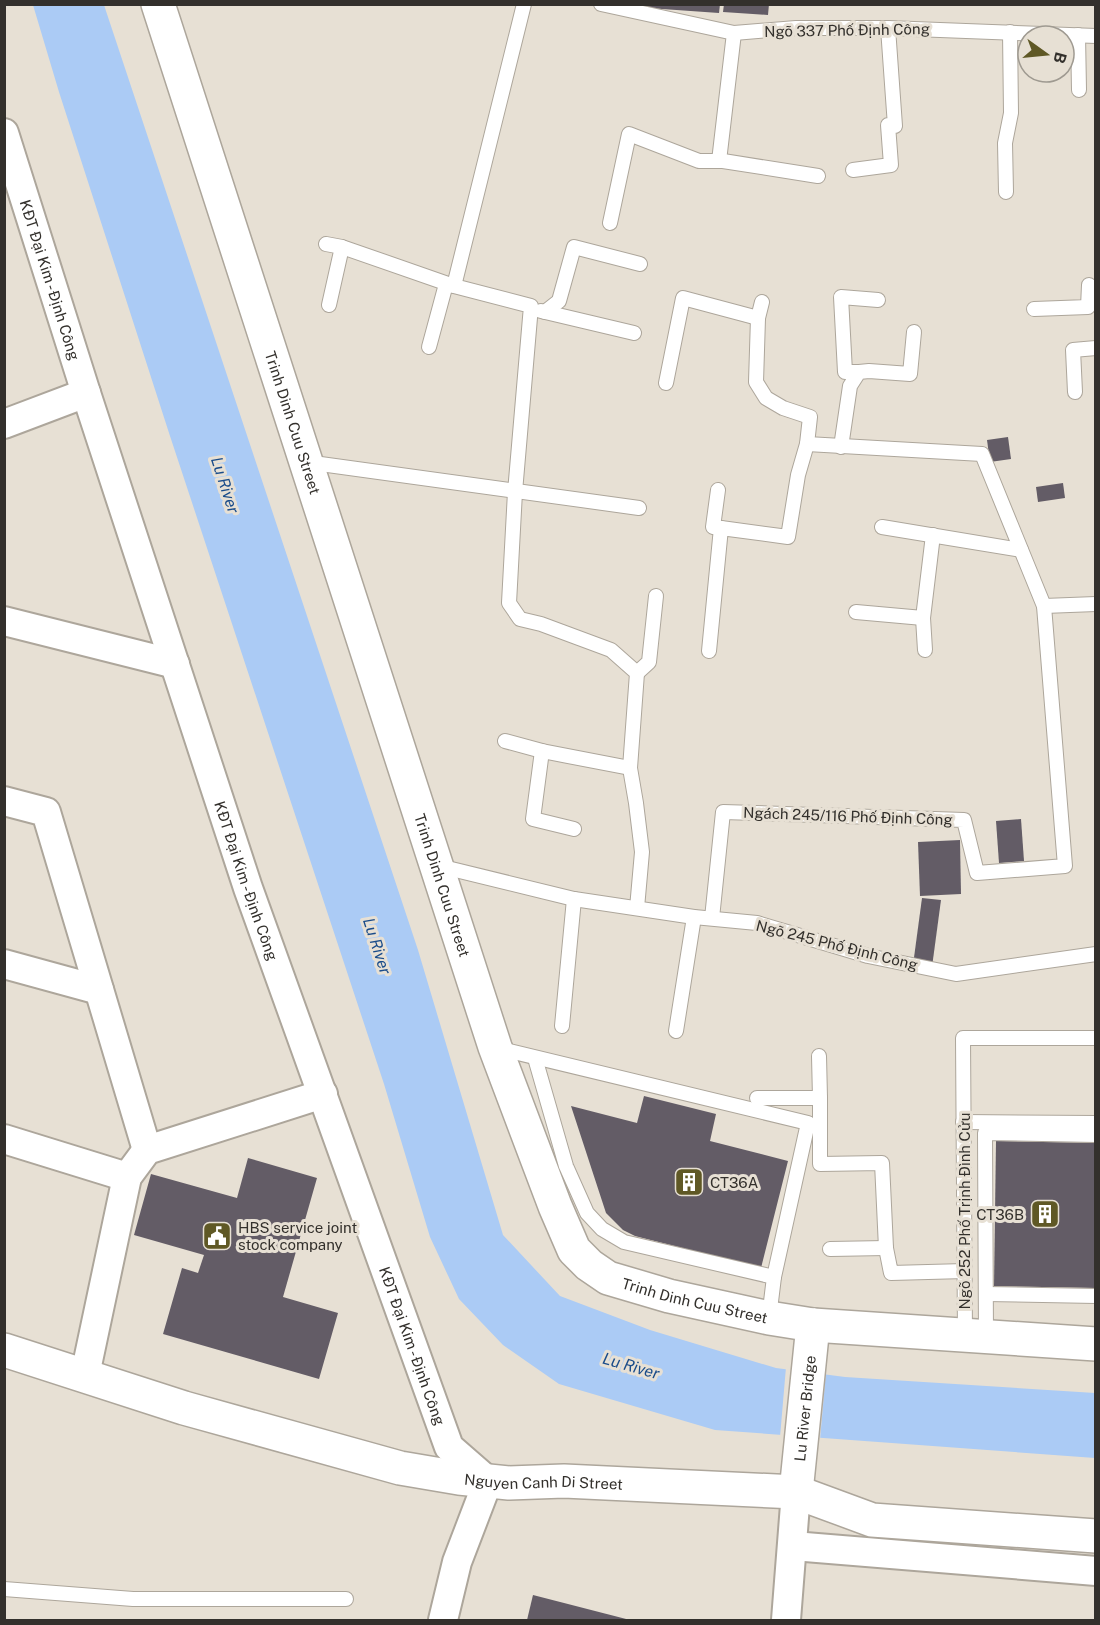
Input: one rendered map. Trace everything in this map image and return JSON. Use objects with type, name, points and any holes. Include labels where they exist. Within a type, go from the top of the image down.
[{"type":"main road","name":"Trinh Dinh Cuu Street","points":[[158,4],[495,1047],[558,1214],[574,1250],[589,1265],[608,1278],[669,1296],[769,1318],[813,1324],[975,1337],[1095,1344]]},
{"type":"main road","name":"Lu River Bridge","points":[[796,1492],[813,1324]]},
{"type":"main road","name":"Nguyen Canh Di Street","points":[[4,1350],[184,1408],[400,1468],[459,1478],[509,1483],[564,1481],[796,1492],[872,1520],[1095,1536]]},
{"type":"street","name":"KĐT Đại Kim - Định Công","points":[[4,133],[86,393],[248,888],[449,1447],[488,1480]]},
{"type":"street","points":[[4,424],[86,393]]},
{"type":"street","points":[[4,621],[175,664]]},
{"type":"street","points":[[4,801],[46,812],[147,1150]]},
{"type":"street","points":[[4,964],[99,990]]},
{"type":"street","points":[[85,1375],[127,1177],[147,1150],[323,1094]]},
{"type":"street","points":[[4,1139],[127,1177]]},
{"type":"street","points":[[443,1620],[457,1562],[488,1480]]},
{"type":"street","points":[[786,1620],[796,1492]]},
{"type":"street","points":[[793,1546],[1095,1571]]},
{"type":"lane","points":[[429,347],[450,285],[524,4]]},
{"type":"lane","name":"Ngõ 337 Phố Định Công","points":[[601,4],[734,33],[796,28],[888,28],[1095,36]]},
{"type":"lane","points":[[853,170],[891,165],[888,125],[894,126],[888,28]]},
{"type":"lane","points":[[1006,192],[1005,143],[1011,113],[1010,32]]},
{"type":"lane","points":[[719,161],[734,33]]},
{"type":"lane","points":[[1078,35],[1079,90]]},
{"type":"lane","points":[[610,223],[629,134],[699,160],[818,176]]},
{"type":"lane","points":[[326,244],[342,247],[450,285],[531,306],[545,312],[634,333]]},
{"type":"lane","points":[[329,305],[342,247]]},
{"type":"lane","points":[[545,312],[559,301],[574,247],[640,264]]},
{"type":"lane","points":[[1034,309],[1088,307],[1091,291]]},
{"type":"lane","points":[[878,300],[841,297],[845,372],[910,374],[914,332]]},
{"type":"lane","points":[[666,383],[683,298],[758,318]]},
{"type":"lane","points":[[718,490],[712,527],[788,537],[798,475],[807,444],[810,417],[783,408],[766,398],[756,382],[758,318],[762,302]]},
{"type":"lane","points":[[531,306],[515,492],[509,603],[520,619],[541,624],[610,650],[637,673]]},
{"type":"lane","points":[[1075,392],[1073,350],[1095,348]]},
{"type":"lane","points":[[841,447],[850,386],[859,372]]},
{"type":"lane","name":"Ngách 245/116 Phố Định Công","points":[[712,918],[723,812],[964,820],[977,873],[1065,867],[1044,606],[982,454],[807,444]]},
{"type":"lane","points":[[306,462],[639,508]]},
{"type":"lane","points":[[882,527],[1021,550]]},
{"type":"lane","points":[[709,651],[721,528]]},
{"type":"lane","points":[[925,650],[923,618],[933,535]]},
{"type":"lane","points":[[637,908],[642,852],[630,768],[637,673],[649,663],[656,596]]},
{"type":"lane","points":[[1044,606],[1095,604]]},
{"type":"lane","points":[[855,612],[923,618]]},
{"type":"lane","points":[[505,741],[542,751],[630,768]]},
{"type":"lane","points":[[542,751],[533,819],[574,829]]},
{"type":"lane","name":"Ngõ 245 Phố Định Công","points":[[437,866],[574,899],[694,917],[757,923],[868,956],[956,974],[1095,954]]},
{"type":"lane","points":[[562,1026],[574,899]]},
{"type":"lane","points":[[676,1031],[694,917]]},
{"type":"lane","name":"Ngõ 252 Phố Trịnh Đình Cửu","points":[[975,1337],[964,1271],[963,1038],[1095,1038]]},
{"type":"lane","points":[[495,1047],[808,1123],[774,1277],[769,1318]]},
{"type":"lane","points":[[819,1056],[820,1164],[882,1163],[886,1248],[891,1273],[964,1271]]},
{"type":"lane","points":[[534,1058],[566,1167],[587,1213],[602,1229],[624,1242],[774,1277]]},
{"type":"lane","points":[[758,1098],[820,1098]]},
{"type":"lane","points":[[963,1122],[1095,1123]]},
{"type":"lane","points":[[975,1337],[986,1294],[985,1133],[1095,1135]]},
{"type":"lane","points":[[830,1249],[886,1248]]},
{"type":"lane","points":[[986,1294],[1095,1296]]},
{"type":"lane","points":[[4,1589],[133,1599],[346,1599]]},
{"type":"water","name":"Lu River","points":[[33,5],[104,5],[418,950],[503,1235],[560,1296],[650,1330],[776,1368],[845,1377],[1095,1393],[1095,1458],[715,1430],[559,1384],[503,1345],[459,1299],[430,1237],[384,1084],[170,436]]},
{"type":"pier","points":[[786,1367],[826,1372],[820,1440],[780,1437]]},
{"type":"building","points":[[648,4],[720,4],[719,13],[648,8]]},
{"type":"building","points":[[724,4],[769,4],[768,15],[723,12]]},
{"type":"building","points":[[1008,437],[1011,459],[990,462],[987,440]]},
{"type":"building","points":[[1063,483],[1065,498],[1038,502],[1036,487]]},
{"type":"building","points":[[1021,819],[1024,861],[999,863],[996,821]]},
{"type":"building","points":[[960,840],[961,894],[920,896],[918,842]]},
{"type":"building","points":[[922,898],[941,900],[932,967],[913,965]]},
{"type":"building","name":"CT36A","points":[[644,1096],[716,1114],[710,1141],[788,1161],[761,1268],[635,1236],[623,1230],[606,1213],[571,1106],[637,1123]]},
{"type":"building","name":"CT36B","points":[[996,1141],[1096,1143],[1096,1288],[994,1286]]},
{"type":"building","points":[[248,1158],[317,1178],[283,1297],[338,1313],[319,1379],[163,1334],[182,1268],[198,1273],[204,1255],[134,1235],[151,1174],[237,1198]]},
{"type":"building","points":[[533,1595],[630,1620],[527,1620]]},
{"type":"place","name":"CT36A","points":[[689,1182]]},
{"type":"place","name":"CT36B","points":[[1045,1214]]},
{"type":"place","name":"HBS service joint stock company","points":[[217,1236]]}]
